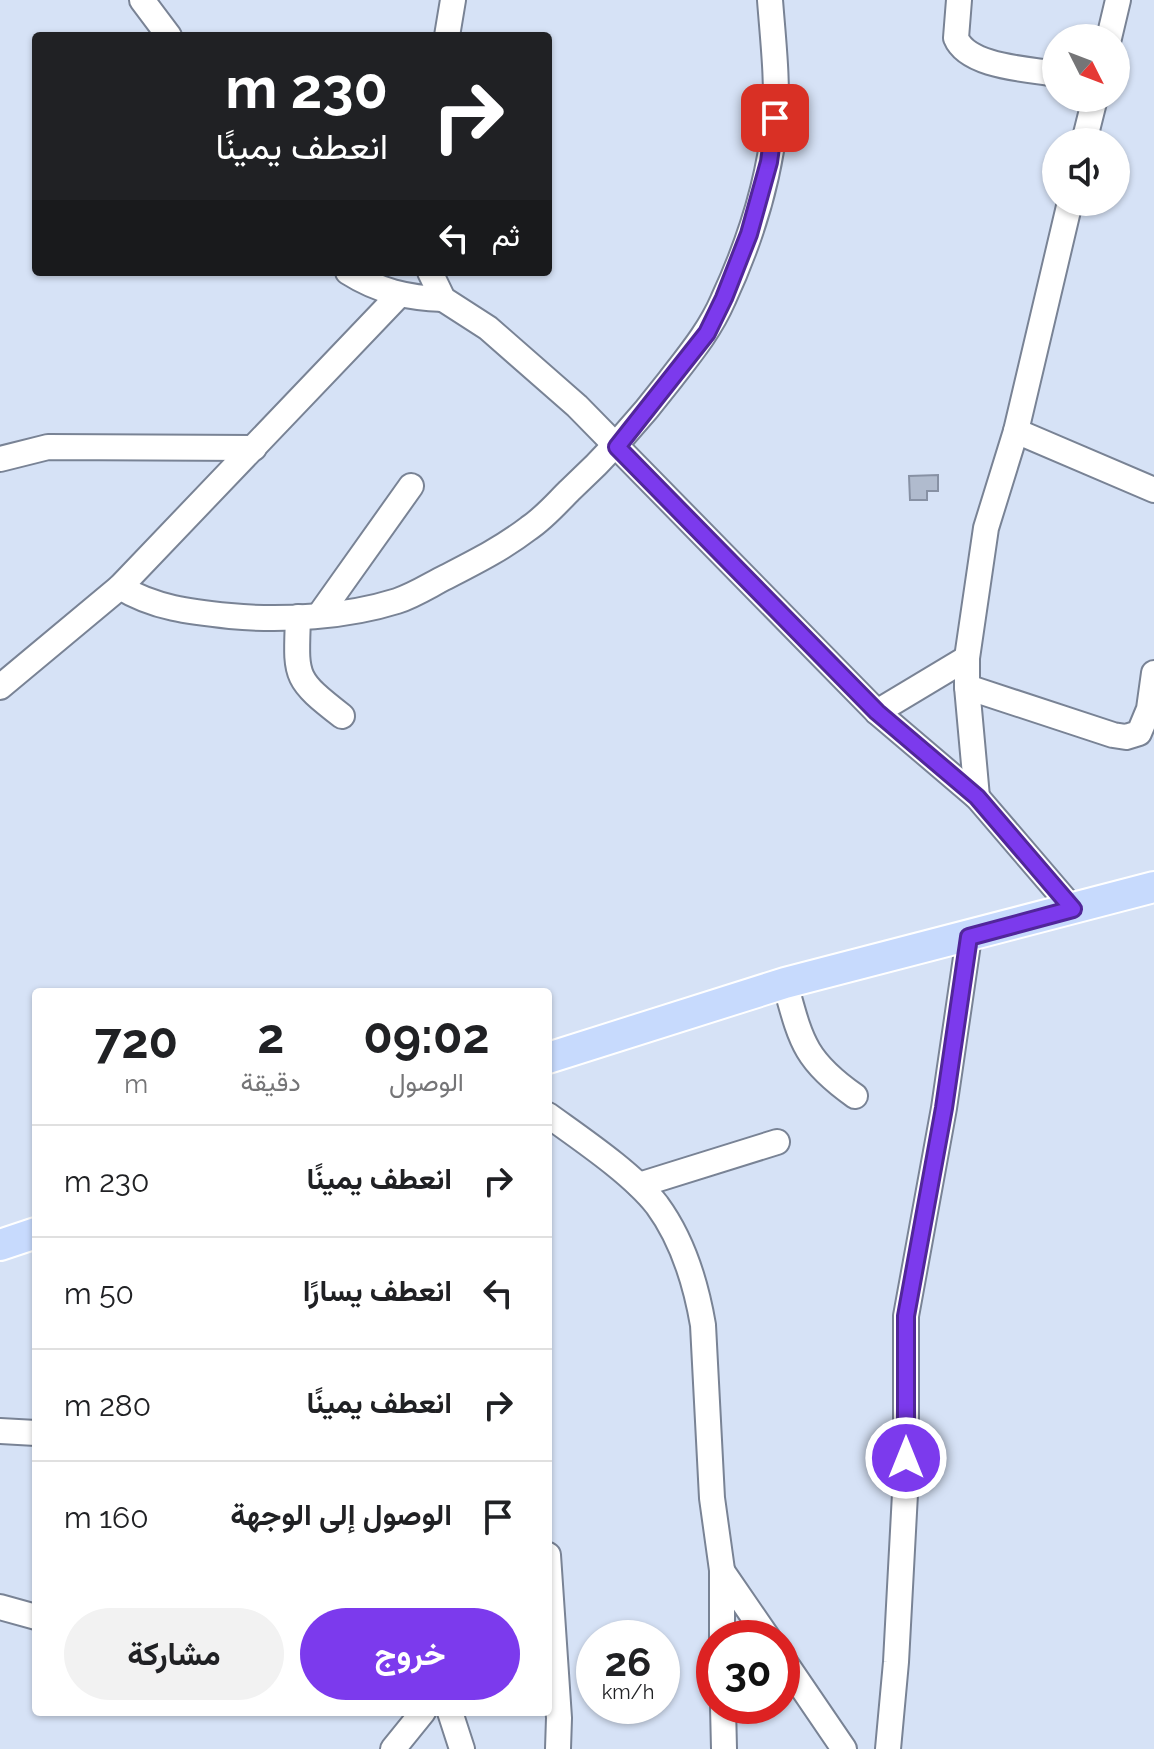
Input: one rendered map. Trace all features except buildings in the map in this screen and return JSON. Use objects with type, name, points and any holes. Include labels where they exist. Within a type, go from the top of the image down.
[{"type":"main road","points":[[552,1057],[785,983],[1154,887]]},
{"type":"street","points":[[142,0],[166,32]]},
{"type":"street","points":[[448,32],[453,0]]},
{"type":"street","points":[[120,587],[139,598],[191,612],[252,618],[309,616],[396,601],[484,558],[531,527],[617,447],[707,333],[724,298],[749,234],[769,162],[775,118],[770,0]]},
{"type":"street","points":[[959,0],[956,38],[967,53],[997,64],[1042,72]]},
{"type":"street","points":[[1112,24],[1118,0]]},
{"type":"street","points":[[977,797],[967,658],[986,528],[1016,431],[1067,216]]},
{"type":"street","points":[[356,276],[399,295],[443,299],[488,328],[577,406],[877,712],[977,797],[1073,909]]},
{"type":"street","points":[[432,276],[443,299]]},
{"type":"street","points":[[0,687],[120,587],[399,295]]},
{"type":"street","points":[[1016,431],[1154,490]]},
{"type":"street","points":[[0,459],[48,447],[254,448]]},
{"type":"street","points":[[342,716],[308,690],[300,677],[297,657],[309,616],[411,486]]},
{"type":"street","points":[[877,712],[967,658]]},
{"type":"street","points":[[967,687],[1126,737],[1139,733],[1145,723],[1154,673]]},
{"type":"street","points":[[888,1749],[906,1475],[906,1316],[944,1108],[969,937]]},
{"type":"street","points":[[785,983],[797,1028],[808,1051],[829,1077],[855,1096]]},
{"type":"street","points":[[552,1118],[639,1185],[669,1224],[699,1304],[705,1347],[712,1498],[722,1570],[722,1620]]},
{"type":"street","points":[[639,1185],[777,1142]]},
{"type":"street","points":[[0,1431],[32,1433]]},
{"type":"street","points":[[722,1570],[756,1620]]},
{"type":"street","points":[[0,1607],[32,1616]]},
{"type":"street","points":[[552,1614],[558,1749]]},
{"type":"street","points":[[800,1684],[844,1749]]},
{"type":"street","points":[[393,1749],[420,1716]]},
{"type":"street","points":[[451,1716],[462,1749]]},
{"type":"street","points":[[723,1724],[724,1749]]},
{"type":"route","points":[[775,118],[769,162],[749,234],[724,298],[707,333],[617,447],[877,712],[977,797],[1073,909],[969,937],[944,1108],[906,1316],[906,1458]]}]
